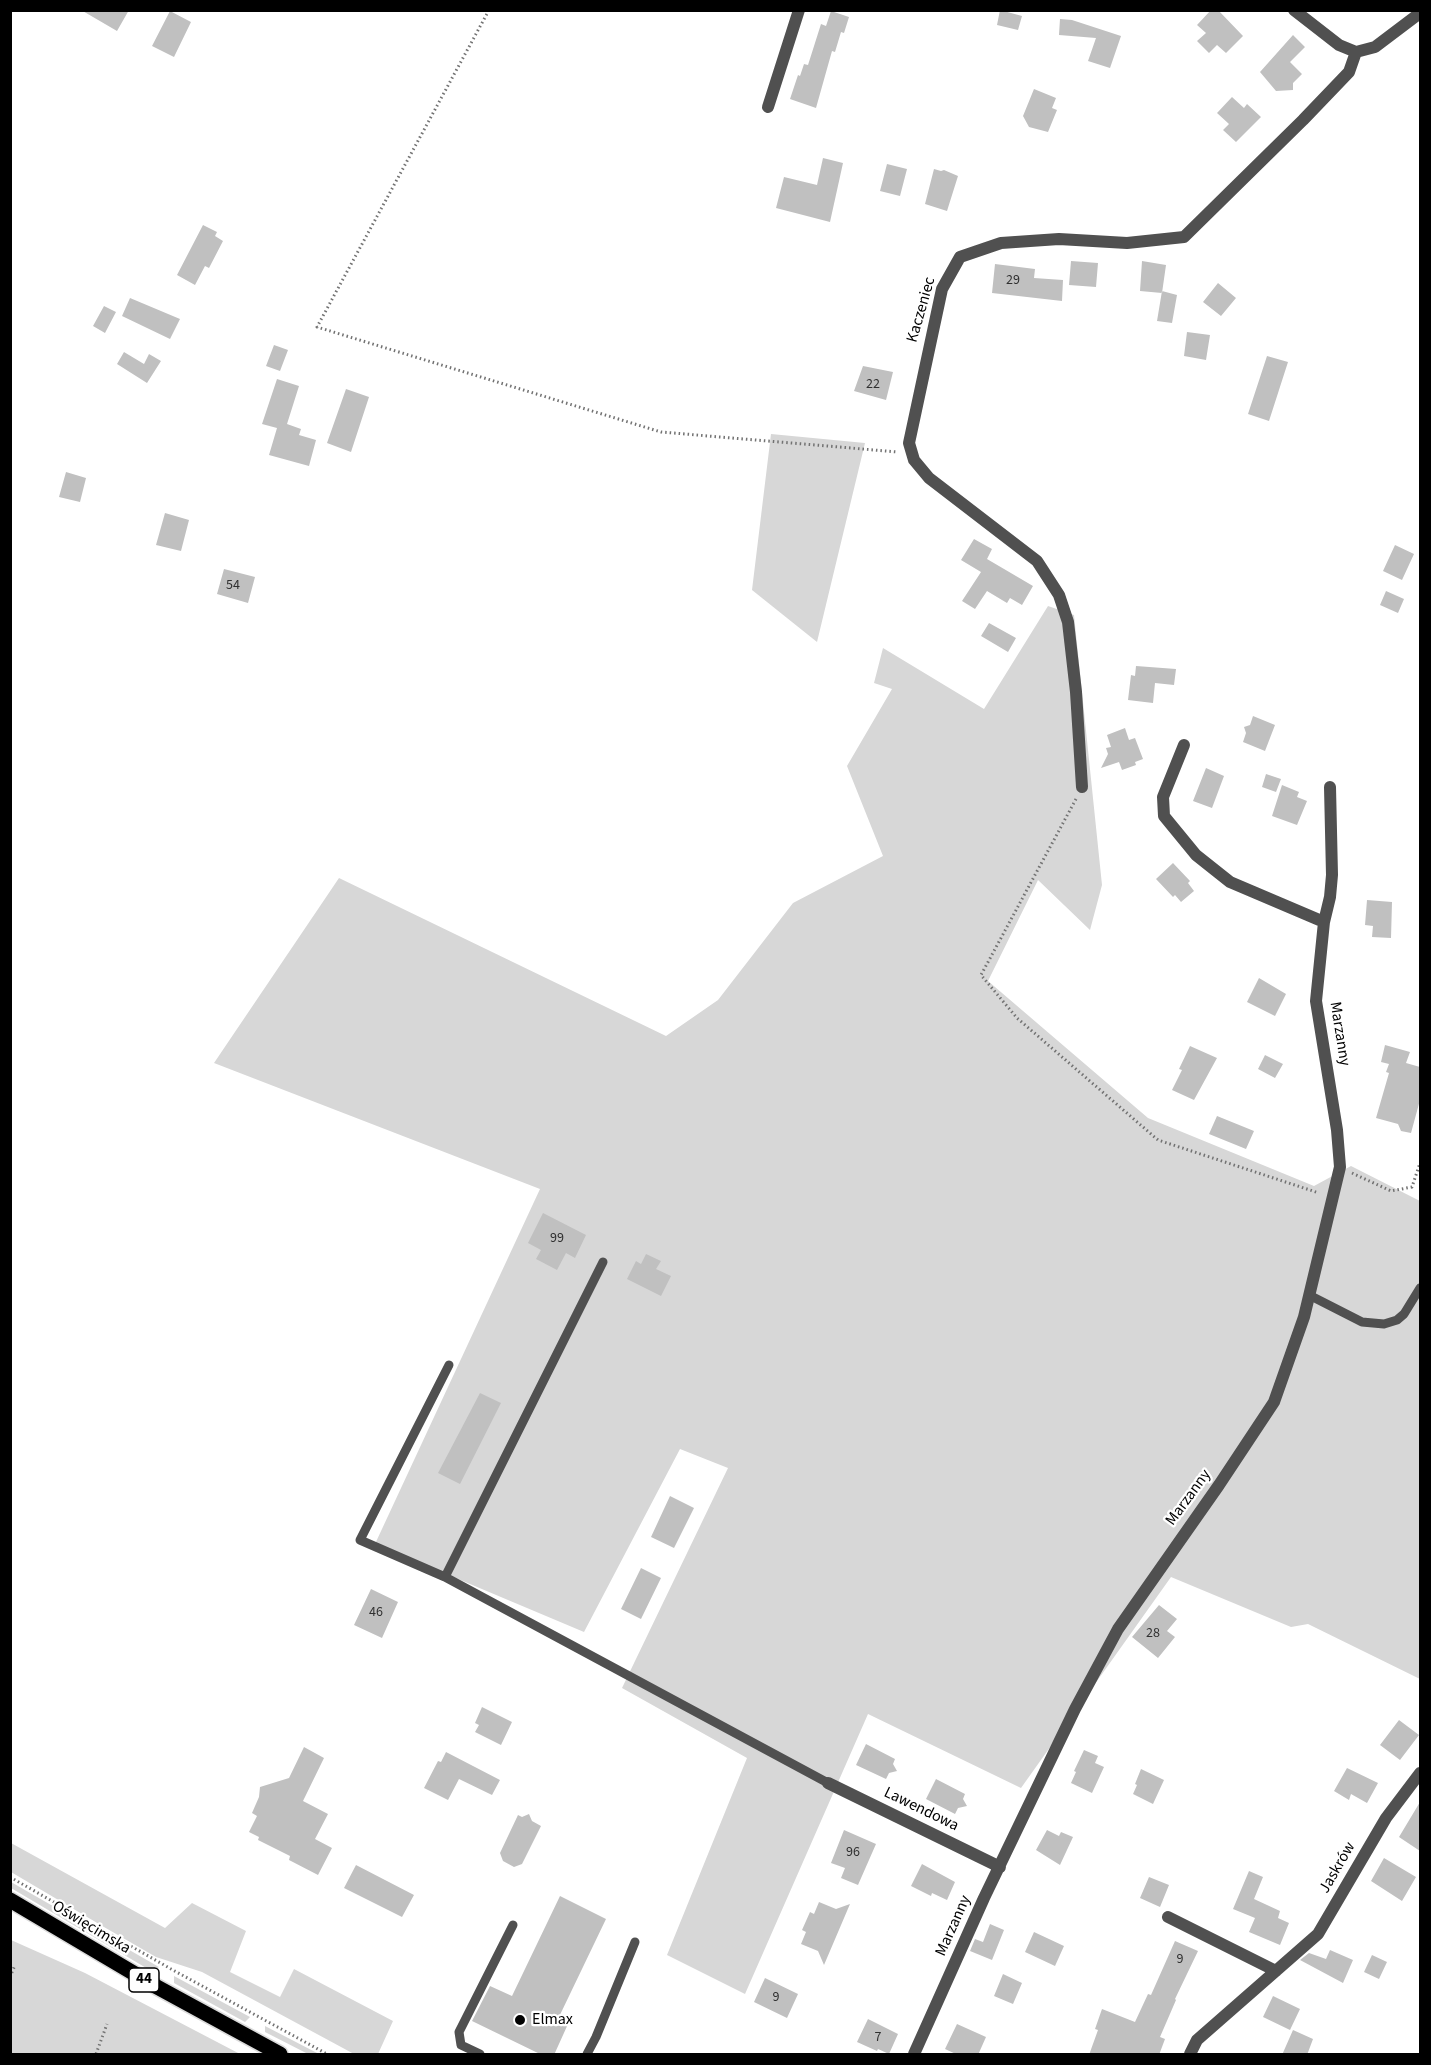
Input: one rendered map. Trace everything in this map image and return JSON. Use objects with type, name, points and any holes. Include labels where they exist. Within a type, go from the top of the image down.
[{"type":"main road","name":"Oświęcimska","points":[[10,1900],[157,1987],[280,2055]]},
{"type":"street","points":[[768,108],[799,10]]},
{"type":"street","points":[[1294,10],[1339,45],[1356,52],[1375,47],[1420,13]]},
{"type":"street","name":"Kaczeniec","points":[[912,454],[909,443],[942,289],[960,257],[1001,243],[1059,239],[1127,243],[1184,237],[1349,72],[1356,52]]},
{"type":"street","points":[[912,454],[914,460],[929,478],[1037,561],[1059,595],[1068,622],[1076,692],[1082,787]]},
{"type":"street","points":[[1184,745],[1163,797],[1164,816],[1196,855],[1230,882],[1324,922]]},
{"type":"street","name":"Marzanny","points":[[914,2055],[1075,1709],[1118,1629],[1274,1402],[1304,1317],[1340,1167],[1337,1130],[1316,1001],[1324,922],[1332,875],[1330,787]]},
{"type":"street","name":"Jaskrów","points":[[1191,2055],[1197,2040],[1318,1934],[1386,1818],[1420,1773]]},
{"type":"street","name":"Lawendowa","points":[[828,1783],[1000,1867]]},
{"type":"street","points":[[1168,1917],[1276,1971]]},
{"type":"lane","points":[[445,1577],[603,1262]]},
{"type":"lane","points":[[1309,1295],[1362,1322],[1384,1324],[1397,1320],[1404,1314],[1420,1288]]},
{"type":"lane","points":[[449,1365],[360,1540],[445,1577],[828,1783]]},
{"type":"lane","points":[[480,2055],[461,2044],[459,2032],[513,1925]]},
{"type":"lane","points":[[587,2055],[635,1942]]},
{"type":"path","points":[[489,10],[317,327],[661,432],[912,454]]},
{"type":"path","points":[[1082,787],[981,975],[1017,1018],[1158,1140],[1332,1197]]},
{"type":"path","points":[[1340,1167],[1391,1191],[1412,1187],[1420,1162]]},
{"type":"path","points":[[10,1877],[327,2055]]},
{"type":"path","points":[[10,1977],[15,1965]]},
{"type":"path","points":[[96,2055],[107,2024]]},
{"type":"shaded area","points":[[771,434],[865,443],[817,642],[752,590]]},
{"type":"shaded area","points":[[1048,606],[1074,615],[1102,885],[1090,930],[1038,880],[988,981],[1148,1118],[1314,1186],[1351,1166],[1420,1201],[1420,1679],[1308,1624],[1291,1627],[1171,1577],[1021,1788],[868,1714],[745,1994],[667,1955],[747,1758],[622,1688],[728,1468],[680,1449],[584,1632],[375,1544],[540,1189],[214,1063],[339,878],[666,1036],[718,1000],[793,903],[883,856],[847,766],[892,689],[874,683],[883,648],[984,709]]},
{"type":"shaded area","points":[[11,1843],[165,1928],[192,1903],[246,1931],[230,1972],[280,1997],[294,1969],[393,2021],[378,2054],[354,2054],[202,1972],[156,1957],[11,1872]]},
{"type":"shaded area","points":[[11,1882],[159,1967],[153,1972],[11,1888]]},
{"type":"shaded area","points":[[11,1940],[85,1973],[240,2054],[11,2054]]},
{"type":"shaded area","points":[[174,1976],[250,2017],[245,2022],[174,1983]]},
{"type":"shaded area","points":[[265,2026],[319,2054],[308,2054],[265,2032]]},
{"type":"building","points":[[81,10],[129,10],[117,31]]},
{"type":"building","points":[[1000,10],[1022,16],[1018,30],[997,25]]},
{"type":"building","points":[[1211,10],[1218,10],[1243,36],[1226,53],[1217,45],[1209,53],[1197,41],[1206,33],[1197,25]]},
{"type":"building","points":[[170,11],[191,22],[174,57],[152,46]]},
{"type":"building","points":[[831,11],[849,17],[844,33],[841,32],[835,52],[832,51],[816,108],[790,99],[798,75],[800,76],[804,64],[808,65],[821,24],[826,26]]},
{"type":"building","points":[[1060,19],[1072,20],[1121,36],[1110,68],[1088,61],[1096,38],[1059,35]]},
{"type":"building","points":[[1293,35],[1305,47],[1290,62],[1302,74],[1293,83],[1293,90],[1276,91],[1260,72]]},
{"type":"building","points":[[1034,89],[1056,98],[1052,108],[1057,110],[1048,132],[1029,127],[1023,116]]},
{"type":"building","points":[[1232,97],[1244,108],[1247,104],[1261,117],[1236,142],[1223,130],[1229,124],[1217,113]]},
{"type":"building","points":[[823,158],[843,163],[830,222],[776,208],[784,177],[817,185]]},
{"type":"building","points":[[887,164],[907,169],[900,196],[880,191]]},
{"type":"building","points":[[934,169],[944,170],[958,176],[947,211],[925,204]]},
{"type":"building","points":[[203,225],[217,232],[215,236],[223,241],[209,268],[205,266],[195,285],[177,275]]},
{"type":"building","points":[[1071,261],[1098,263],[1096,287],[1069,285]]},
{"type":"building","points":[[1142,261],[1166,265],[1162,293],[1140,291]]},
{"type":"building","points":[[995,264],[1035,269],[1034,278],[1063,280],[1062,301],[992,293]]},
{"type":"building","points":[[1218,283],[1236,298],[1221,316],[1203,302]]},
{"type":"building","points":[[1162,291],[1177,295],[1172,323],[1157,321]]},
{"type":"building","points":[[130,298],[180,319],[170,339],[122,316]]},
{"type":"building","points":[[104,306],[116,312],[105,333],[93,326]]},
{"type":"building","points":[[1187,332],[1210,335],[1206,360],[1184,356]]},
{"type":"building","points":[[274,345],[288,350],[280,371],[266,366]]},
{"type":"building","points":[[124,352],[144,364],[149,354],[161,361],[147,383],[117,364]]},
{"type":"building","points":[[1267,356],[1288,362],[1269,421],[1248,414]]},
{"type":"building","points":[[863,366],[893,372],[886,400],[854,391]]},
{"type":"building","points":[[277,379],[299,386],[287,424],[301,429],[299,435],[316,440],[309,466],[269,455],[277,428],[262,424]]},
{"type":"building","points":[[346,389],[369,397],[351,452],[327,443]]},
{"type":"building","points":[[66,472],[86,478],[80,502],[59,497]]},
{"type":"building","points":[[165,513],[189,520],[181,551],[156,545]]},
{"type":"building","points":[[974,539],[992,549],[987,559],[1033,586],[1022,605],[1010,598],[1007,603],[987,591],[975,609],[962,601],[981,572],[961,560]]},
{"type":"building","points":[[1395,545],[1414,554],[1402,580],[1383,571]]},
{"type":"building","points":[[224,569],[255,577],[248,603],[217,594]]},
{"type":"building","points":[[1386,591],[1404,599],[1398,613],[1380,605]]},
{"type":"building","points":[[989,623],[1016,638],[1008,652],[981,636]]},
{"type":"building","points":[[1136,666],[1176,669],[1174,685],[1155,683],[1153,703],[1128,700],[1131,675],[1135,676]]},
{"type":"building","points":[[1253,716],[1275,725],[1265,751],[1243,742],[1246,733],[1244,727],[1250,725]]},
{"type":"building","points":[[1125,728],[1129,740],[1135,738],[1143,759],[1135,762],[1136,765],[1122,770],[1119,762],[1101,768],[1108,754],[1106,748],[1111,747],[1107,735]]},
{"type":"building","points":[[1206,768],[1224,776],[1212,808],[1193,801]]},
{"type":"building","points":[[1266,774],[1281,779],[1276,792],[1262,787]]},
{"type":"building","points":[[1282,785],[1299,792],[1297,797],[1307,801],[1297,825],[1272,816]]},
{"type":"building","points":[[1173,863],[1190,881],[1188,883],[1194,891],[1181,902],[1156,879]]},
{"type":"building","points":[[1367,900],[1392,902],[1391,938],[1372,937],[1373,926],[1365,925]]},
{"type":"building","points":[[1259,978],[1286,994],[1275,1016],[1247,1002]]},
{"type":"building","points":[[1385,1045],[1410,1052],[1406,1063],[1420,1067],[1420,1100],[1411,1133],[1401,1131],[1398,1124],[1376,1118],[1389,1073],[1386,1072],[1389,1064],[1381,1062]]},
{"type":"building","points":[[1190,1046],[1217,1058],[1194,1100],[1172,1090]]},
{"type":"building","points":[[1265,1055],[1283,1064],[1275,1078],[1258,1069]]},
{"type":"building","points":[[1217,1116],[1254,1131],[1246,1149],[1209,1134]]},
{"type":"building","points":[[543,1213],[586,1235],[575,1258],[566,1253],[557,1270],[536,1259],[541,1250],[528,1243]]},
{"type":"building","points":[[646,1254],[661,1261],[656,1269],[671,1276],[661,1296],[627,1279],[636,1261],[641,1264]]},
{"type":"building","points":[[480,1393],[501,1403],[460,1484],[438,1473]]},
{"type":"building","points":[[670,1496],[694,1508],[674,1548],[651,1537]]},
{"type":"building","points":[[641,1568],[661,1578],[641,1619],[621,1609]]},
{"type":"building","points":[[371,1589],[398,1602],[382,1638],[354,1625]]},
{"type":"building","points":[[1159,1605],[1177,1619],[1167,1631],[1175,1637],[1158,1658],[1132,1637]]},
{"type":"building","points":[[482,1707],[512,1722],[501,1745],[475,1732],[479,1725],[475,1723]]},
{"type":"building","points":[[1399,1720],[1419,1735],[1400,1760],[1380,1745]]},
{"type":"building","points":[[866,1744],[895,1759],[893,1764],[897,1771],[889,1773],[886,1779],[856,1765]]},
{"type":"building","points":[[304,1747],[324,1758],[303,1801],[328,1814],[315,1839],[332,1848],[318,1875],[289,1860],[290,1856],[258,1840],[259,1837],[249,1832],[257,1816],[252,1813],[259,1797],[260,1787],[289,1778]]},
{"type":"building","points":[[1084,1750],[1098,1756],[1095,1763],[1104,1767],[1092,1793],[1071,1783]]},
{"type":"building","points":[[446,1752],[500,1780],[492,1795],[459,1779],[448,1800],[424,1788],[438,1761],[441,1762]]},
{"type":"building","points":[[1347,1768],[1378,1783],[1367,1803],[1351,1794],[1349,1800],[1334,1791]]},
{"type":"building","points":[[1141,1769],[1164,1780],[1153,1804],[1133,1794]]},
{"type":"building","points":[[936,1779],[965,1794],[963,1799],[967,1806],[958,1808],[955,1814],[926,1799]]},
{"type":"building","points":[[1420,1802],[1420,1851],[1399,1837]]},
{"type":"building","points":[[529,1814],[532,1821],[541,1826],[522,1864],[514,1867],[503,1861],[500,1853],[518,1815],[522,1817]]},
{"type":"building","points":[[844,1830],[876,1844],[858,1885],[841,1878],[845,1868],[831,1863]]},
{"type":"building","points":[[1047,1830],[1059,1836],[1061,1832],[1073,1837],[1060,1865],[1036,1850]]},
{"type":"building","points":[[1384,1858],[1416,1877],[1402,1901],[1371,1881]]},
{"type":"building","points":[[922,1864],[955,1882],[947,1900],[932,1893],[931,1896],[911,1886]]},
{"type":"building","points":[[356,1865],[414,1895],[402,1917],[344,1888]]},
{"type":"building","points":[[1249,1871],[1263,1877],[1254,1899],[1280,1911],[1278,1918],[1289,1923],[1280,1945],[1249,1932],[1255,1918],[1233,1909]]},
{"type":"building","points":[[1149,1877],[1169,1885],[1160,1907],[1140,1898]]},
{"type":"building","points":[[560,1896],[606,1919],[558,2019],[568,2024],[554,2055],[542,2055],[472,2021],[490,1986],[512,1996]]},
{"type":"building","points":[[819,1902],[836,1909],[850,1904],[824,1965],[818,1951],[801,1944],[806,1932],[802,1930],[810,1912],[814,1914]]},
{"type":"building","points":[[990,1924],[1004,1930],[992,1960],[970,1951],[975,1939],[983,1942]]},
{"type":"building","points":[[1034,1932],[1064,1946],[1055,1966],[1025,1952]]},
{"type":"building","points":[[1175,1941],[1198,1951],[1160,2037],[1165,2039],[1159,2055],[1089,2055],[1098,2030],[1095,2029],[1102,2009],[1135,2022],[1148,1994],[1151,1995]]},
{"type":"building","points":[[1330,1950],[1353,1960],[1343,1983],[1300,1960],[1309,1953],[1326,1959]]},
{"type":"building","points":[[1372,1955],[1387,1962],[1379,1979],[1364,1972]]},
{"type":"building","points":[[1003,1974],[1022,1983],[1013,2004],[994,1996]]},
{"type":"building","points":[[765,1978],[798,1994],[787,2018],[754,2002]]},
{"type":"building","points":[[1273,1996],[1300,2009],[1290,2030],[1263,2017]]},
{"type":"building","points":[[868,2019],[898,2034],[889,2054],[857,2042]]},
{"type":"building","points":[[957,2024],[986,2037],[978,2055],[958,2055],[945,2049]]},
{"type":"building","points":[[1293,2030],[1313,2039],[1307,2055],[1282,2055]]},
{"type":"place","name":"Elmax","points":[[520,2020]]}]
